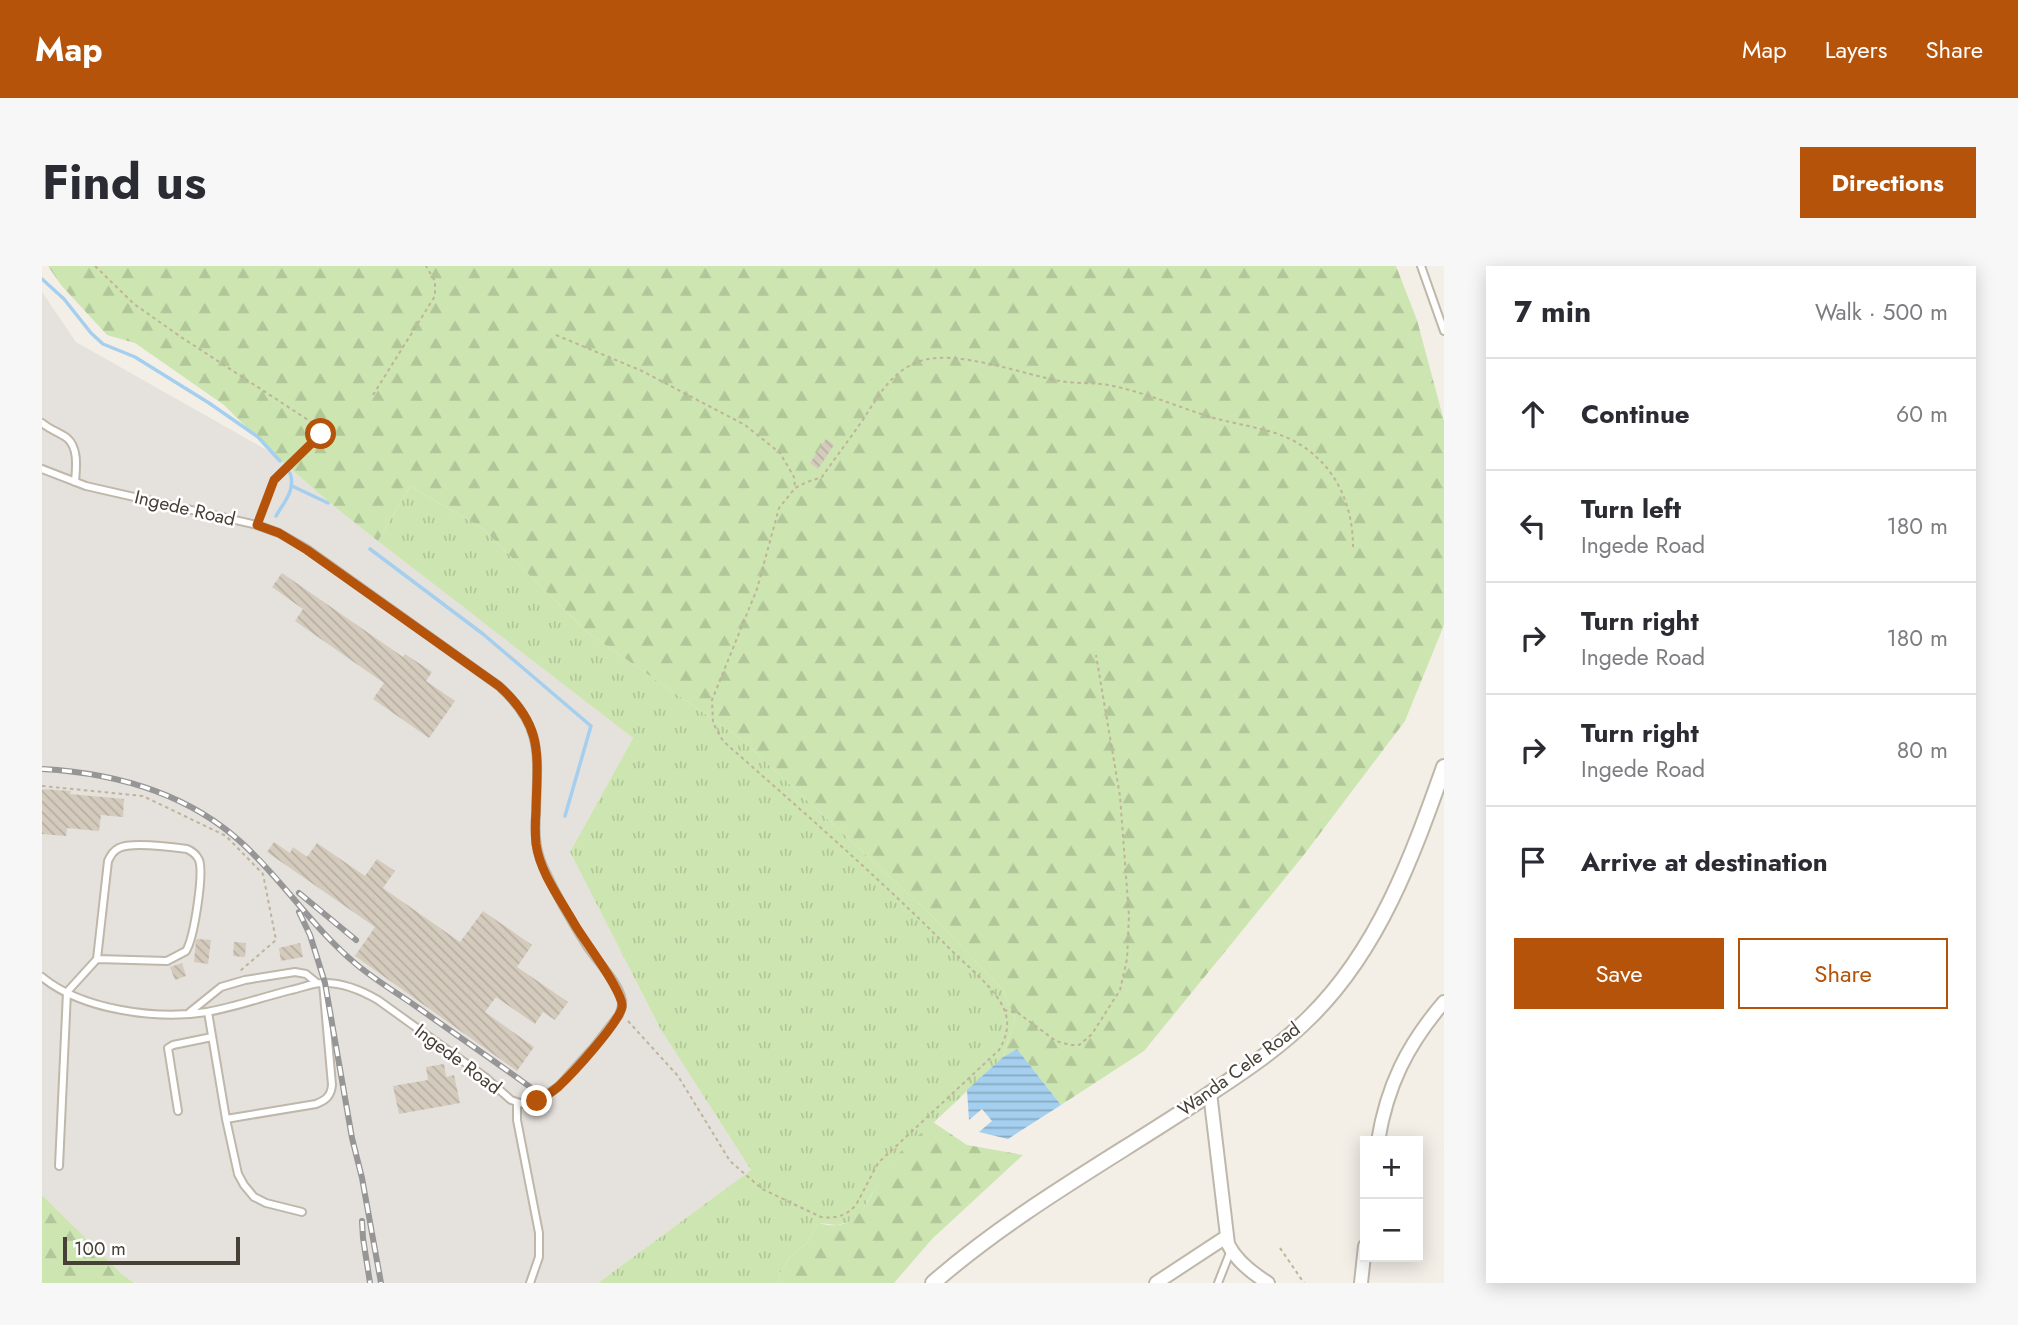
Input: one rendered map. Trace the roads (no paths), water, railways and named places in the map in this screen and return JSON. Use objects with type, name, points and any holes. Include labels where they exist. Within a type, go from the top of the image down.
[{"type":"street","name":"Wanda Cele Road","points":[[933,1283],[1001,1228],[1210,1093],[1275,1048],[1310,1017],[1346,974],[1376,929],[1402,880],[1444,767]]},
{"type":"street","points":[[1379,1136],[1382,1116],[1401,1063],[1430,1018],[1444,1002]]},
{"type":"street","points":[[1210,1093],[1220,1163],[1226,1237],[1231,1250],[1241,1262],[1268,1283]]},
{"type":"street","points":[[1156,1283],[1226,1237]]},
{"type":"street","points":[[1361,1283],[1363,1262]]},
{"type":"lane","points":[[1421,266],[1444,331]]},
{"type":"lane","points":[[42,424],[73,445],[76,460],[75,482]]},
{"type":"lane","name":"Ingede Road","points":[[42,469],[75,482],[257,525],[279,533],[499,686],[519,707],[536,743],[538,777],[535,834],[539,857],[556,893],[622,1000],[620,1012],[594,1047],[558,1087],[530,1104],[517,1103],[462,1059],[378,1000],[351,987],[320,983],[208,1012],[149,1013],[86,1001],[42,977]]},
{"type":"lane","points":[[59,1166],[67,992],[97,960],[104,886],[111,854],[117,849],[131,846],[187,849],[194,852],[200,862],[200,883],[192,934],[186,951],[167,961],[97,960]]},
{"type":"lane","points":[[189,1014],[221,987],[244,980],[295,972],[306,974],[320,983],[332,1085],[330,1096],[316,1104],[226,1119]]},
{"type":"lane","points":[[208,1012],[238,1174],[254,1197],[266,1203],[302,1212]]},
{"type":"lane","points":[[178,1111],[168,1048],[212,1037]]},
{"type":"lane","points":[[517,1103],[517,1119],[539,1233],[539,1257],[530,1283]]},
{"type":"lane","points":[[1218,1283],[1231,1250]]},
{"type":"water","points":[[1017,1049],[1061,1105],[1008,1139],[979,1132],[992,1121],[982,1109],[969,1120],[967,1090],[1003,1057]]},
{"type":"waterway","points":[[42,279],[64,299],[103,344],[135,357],[209,403],[258,437],[280,461]]},
{"type":"waterway","points":[[276,516],[290,490],[290,473]]},
{"type":"waterway","points":[[292,486],[328,503]]},
{"type":"waterway","points":[[370,549],[483,634],[591,726],[565,816]]},
{"type":"railway","points":[[42,769],[123,781],[149,789],[199,811],[243,844],[272,873],[326,936],[356,964],[530,1087]]},
{"type":"railway","points":[[299,893],[356,940]]},
{"type":"railway","points":[[299,912],[310,935],[325,983],[381,1283]]},
{"type":"railway","points":[[362,1221],[370,1283]]}]
